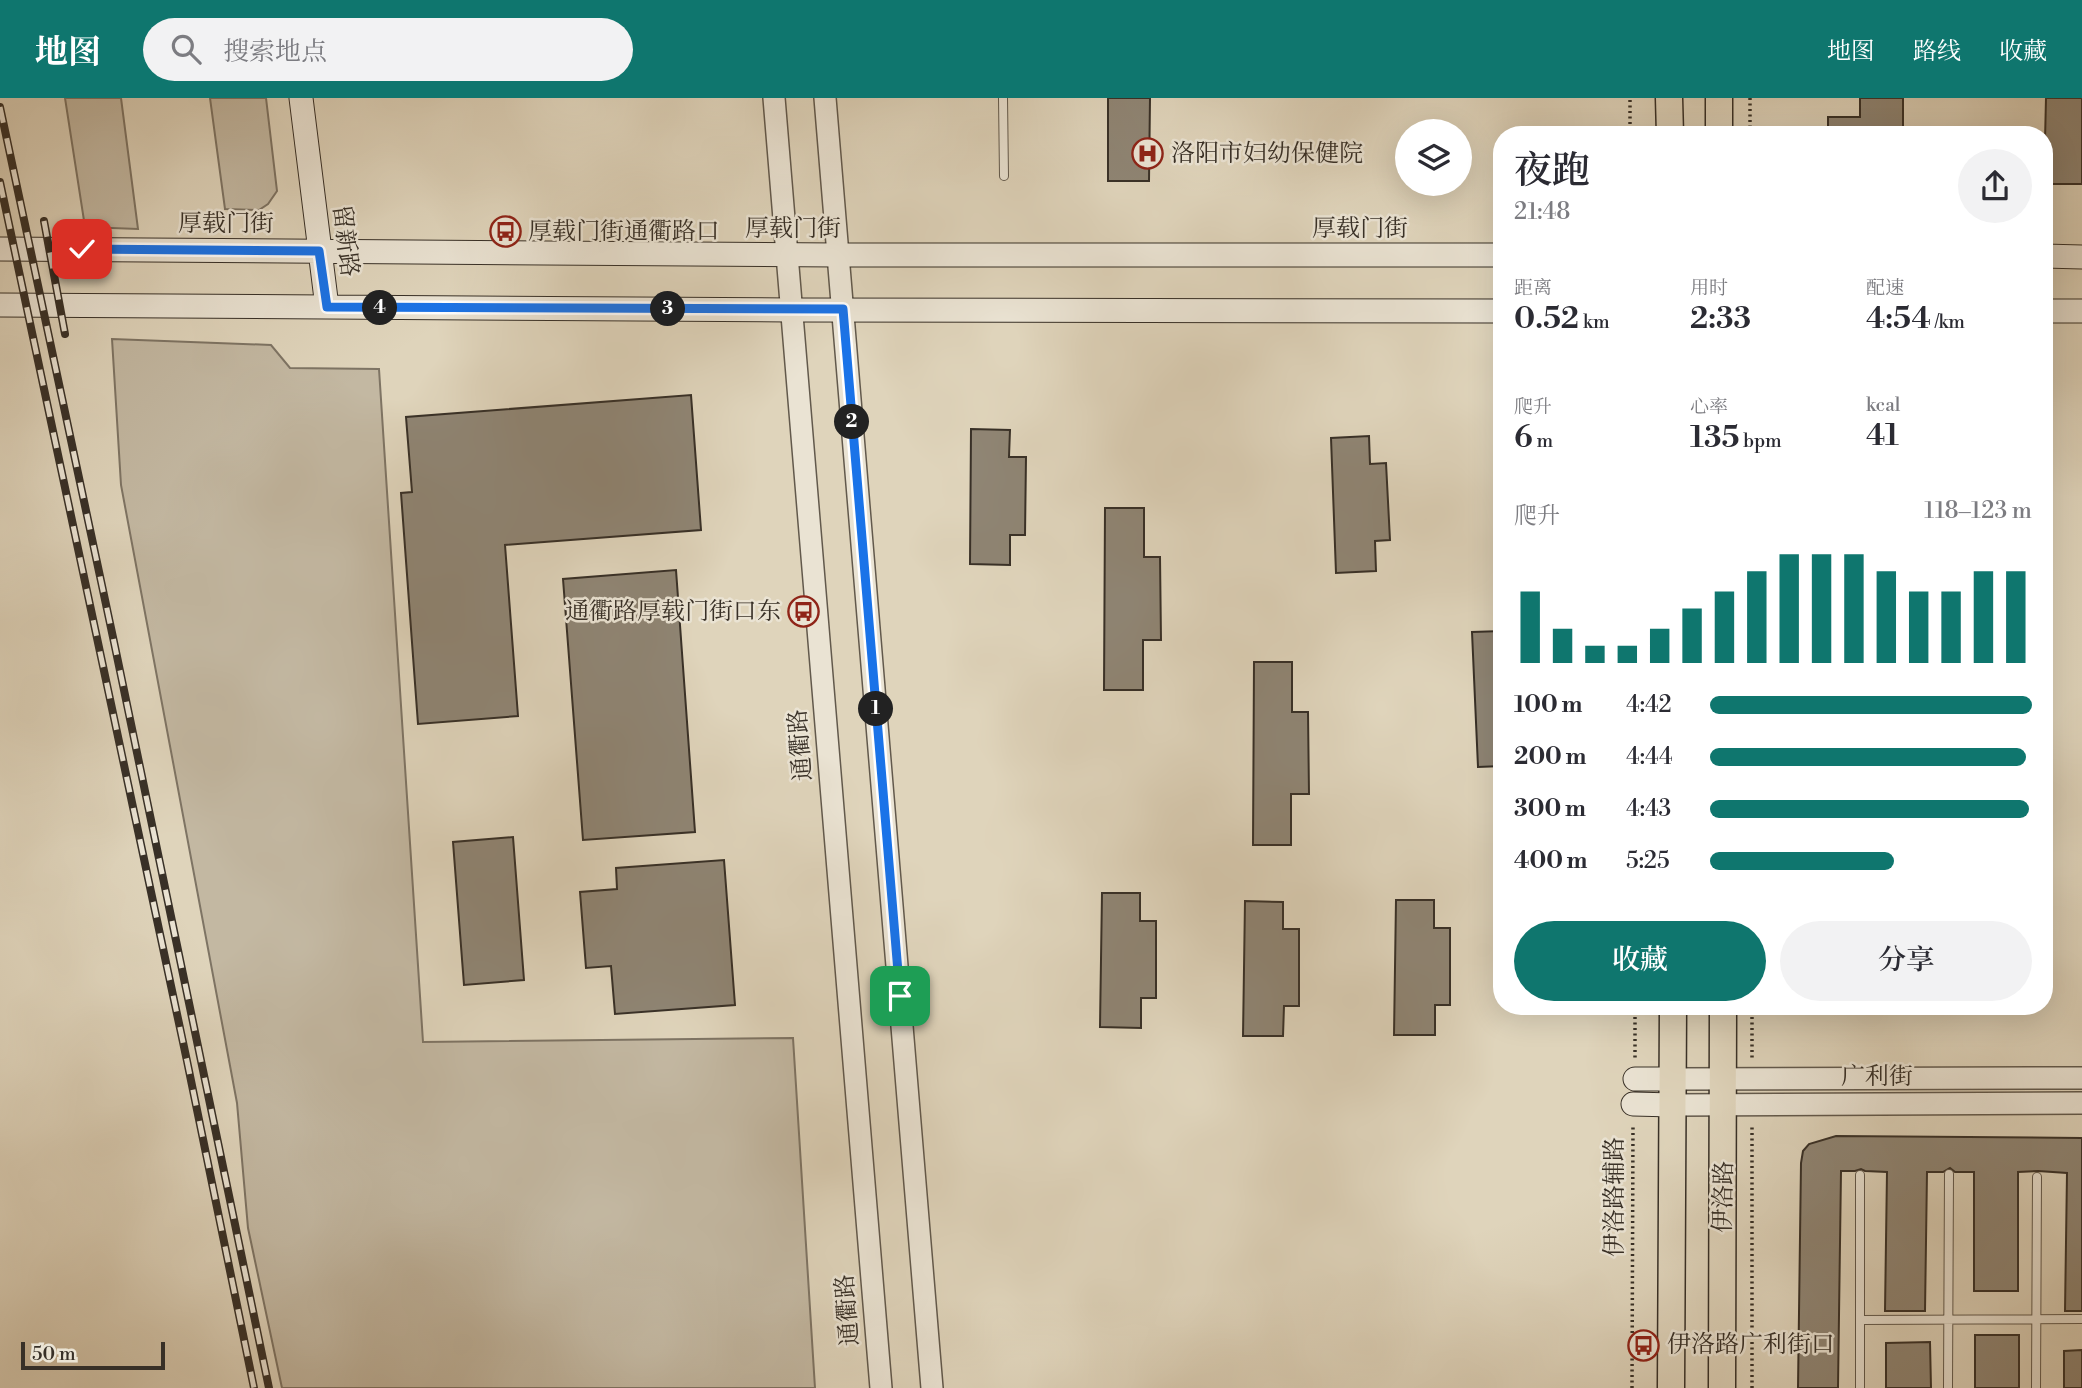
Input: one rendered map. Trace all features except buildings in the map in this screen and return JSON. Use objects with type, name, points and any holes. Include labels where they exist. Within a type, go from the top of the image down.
[{"type":"main road","name":"留新路","points":[[302,98],[327,307]]},
{"type":"main road","points":[[1669,98],[1670,126]]},
{"type":"main road","points":[[1719,98],[1719,126]]},
{"type":"main road","name":"厚载门街","points":[[0,249],[786,255],[1493,255]]},
{"type":"main road","points":[[2053,257],[2082,257]]},
{"type":"main road","points":[[0,306],[1493,311]]},
{"type":"main road","points":[[2053,311],[2082,311]]},
{"type":"main road","points":[[1671,1388],[1673,1015]]},
{"type":"main road","name":"伊洛路","points":[[1722,1388],[1723,1015]]},
{"type":"main road","points":[[1635,1079],[1673,1092]]},
{"type":"main road","points":[[1633,1104],[1673,1092]]},
{"type":"street","points":[[768,98],[786,255]]},
{"type":"street","name":"通衢路","points":[[774,98],[881,1388]]},
{"type":"street","points":[[825,98],[932,1388]]},
{"type":"street","name":"广利街","points":[[1673,1092],[1724,1090],[1752,1077],[2082,1078]]},
{"type":"street","name":"广利街","points":[[1724,1090],[1752,1104],[2082,1103]]},
{"type":"lane","points":[[1003,98],[1003,176]]},
{"type":"lane","points":[[1948,1388],[1949,1174]]},
{"type":"lane","points":[[1860,1175],[1860,1388]]},
{"type":"lane","points":[[2036,1388],[2037,1177]]},
{"type":"lane","points":[[1860,1320],[2082,1320]]},
{"type":"path","points":[[1630,98],[1630,126]]},
{"type":"path","points":[[1750,98],[1750,126]]},
{"type":"path","points":[[1635,1015],[1635,1079]]},
{"type":"path","points":[[1752,1015],[1752,1077]]},
{"type":"path","name":"伊洛路辅路","points":[[1632,1388],[1633,1104]]},
{"type":"path","points":[[1752,1104],[1752,1388]]},
{"type":"shaded area","points":[[65,98],[121,98],[138,229],[85,227]]},
{"type":"shaded area","points":[[210,98],[266,98],[277,191],[268,204],[259,210],[225,209]]},
{"type":"shaded area","points":[[112,339],[271,345],[290,368],[379,369],[423,1042],[793,1038],[815,1388],[282,1388],[248,1228],[237,1103],[121,485]]},
{"type":"railway","points":[[0,107],[269,1388]]},
{"type":"railway","points":[[0,182],[254,1388]]},
{"type":"railway","points":[[44,221],[65,334]]},
{"type":"place","name":"洛阳市妇幼保健院","points":[[1148,154]]},
{"type":"place","name":"厚载门街通衢路口","points":[[505,232]]},
{"type":"place","name":"通衢路厚载门街口东","points":[[804,612]]},
{"type":"place","name":"伊洛路广利街口","points":[[1644,1345]]},
{"type":"route","points":[[82,249],[319,251],[327,307],[843,309],[900,996]]}]
